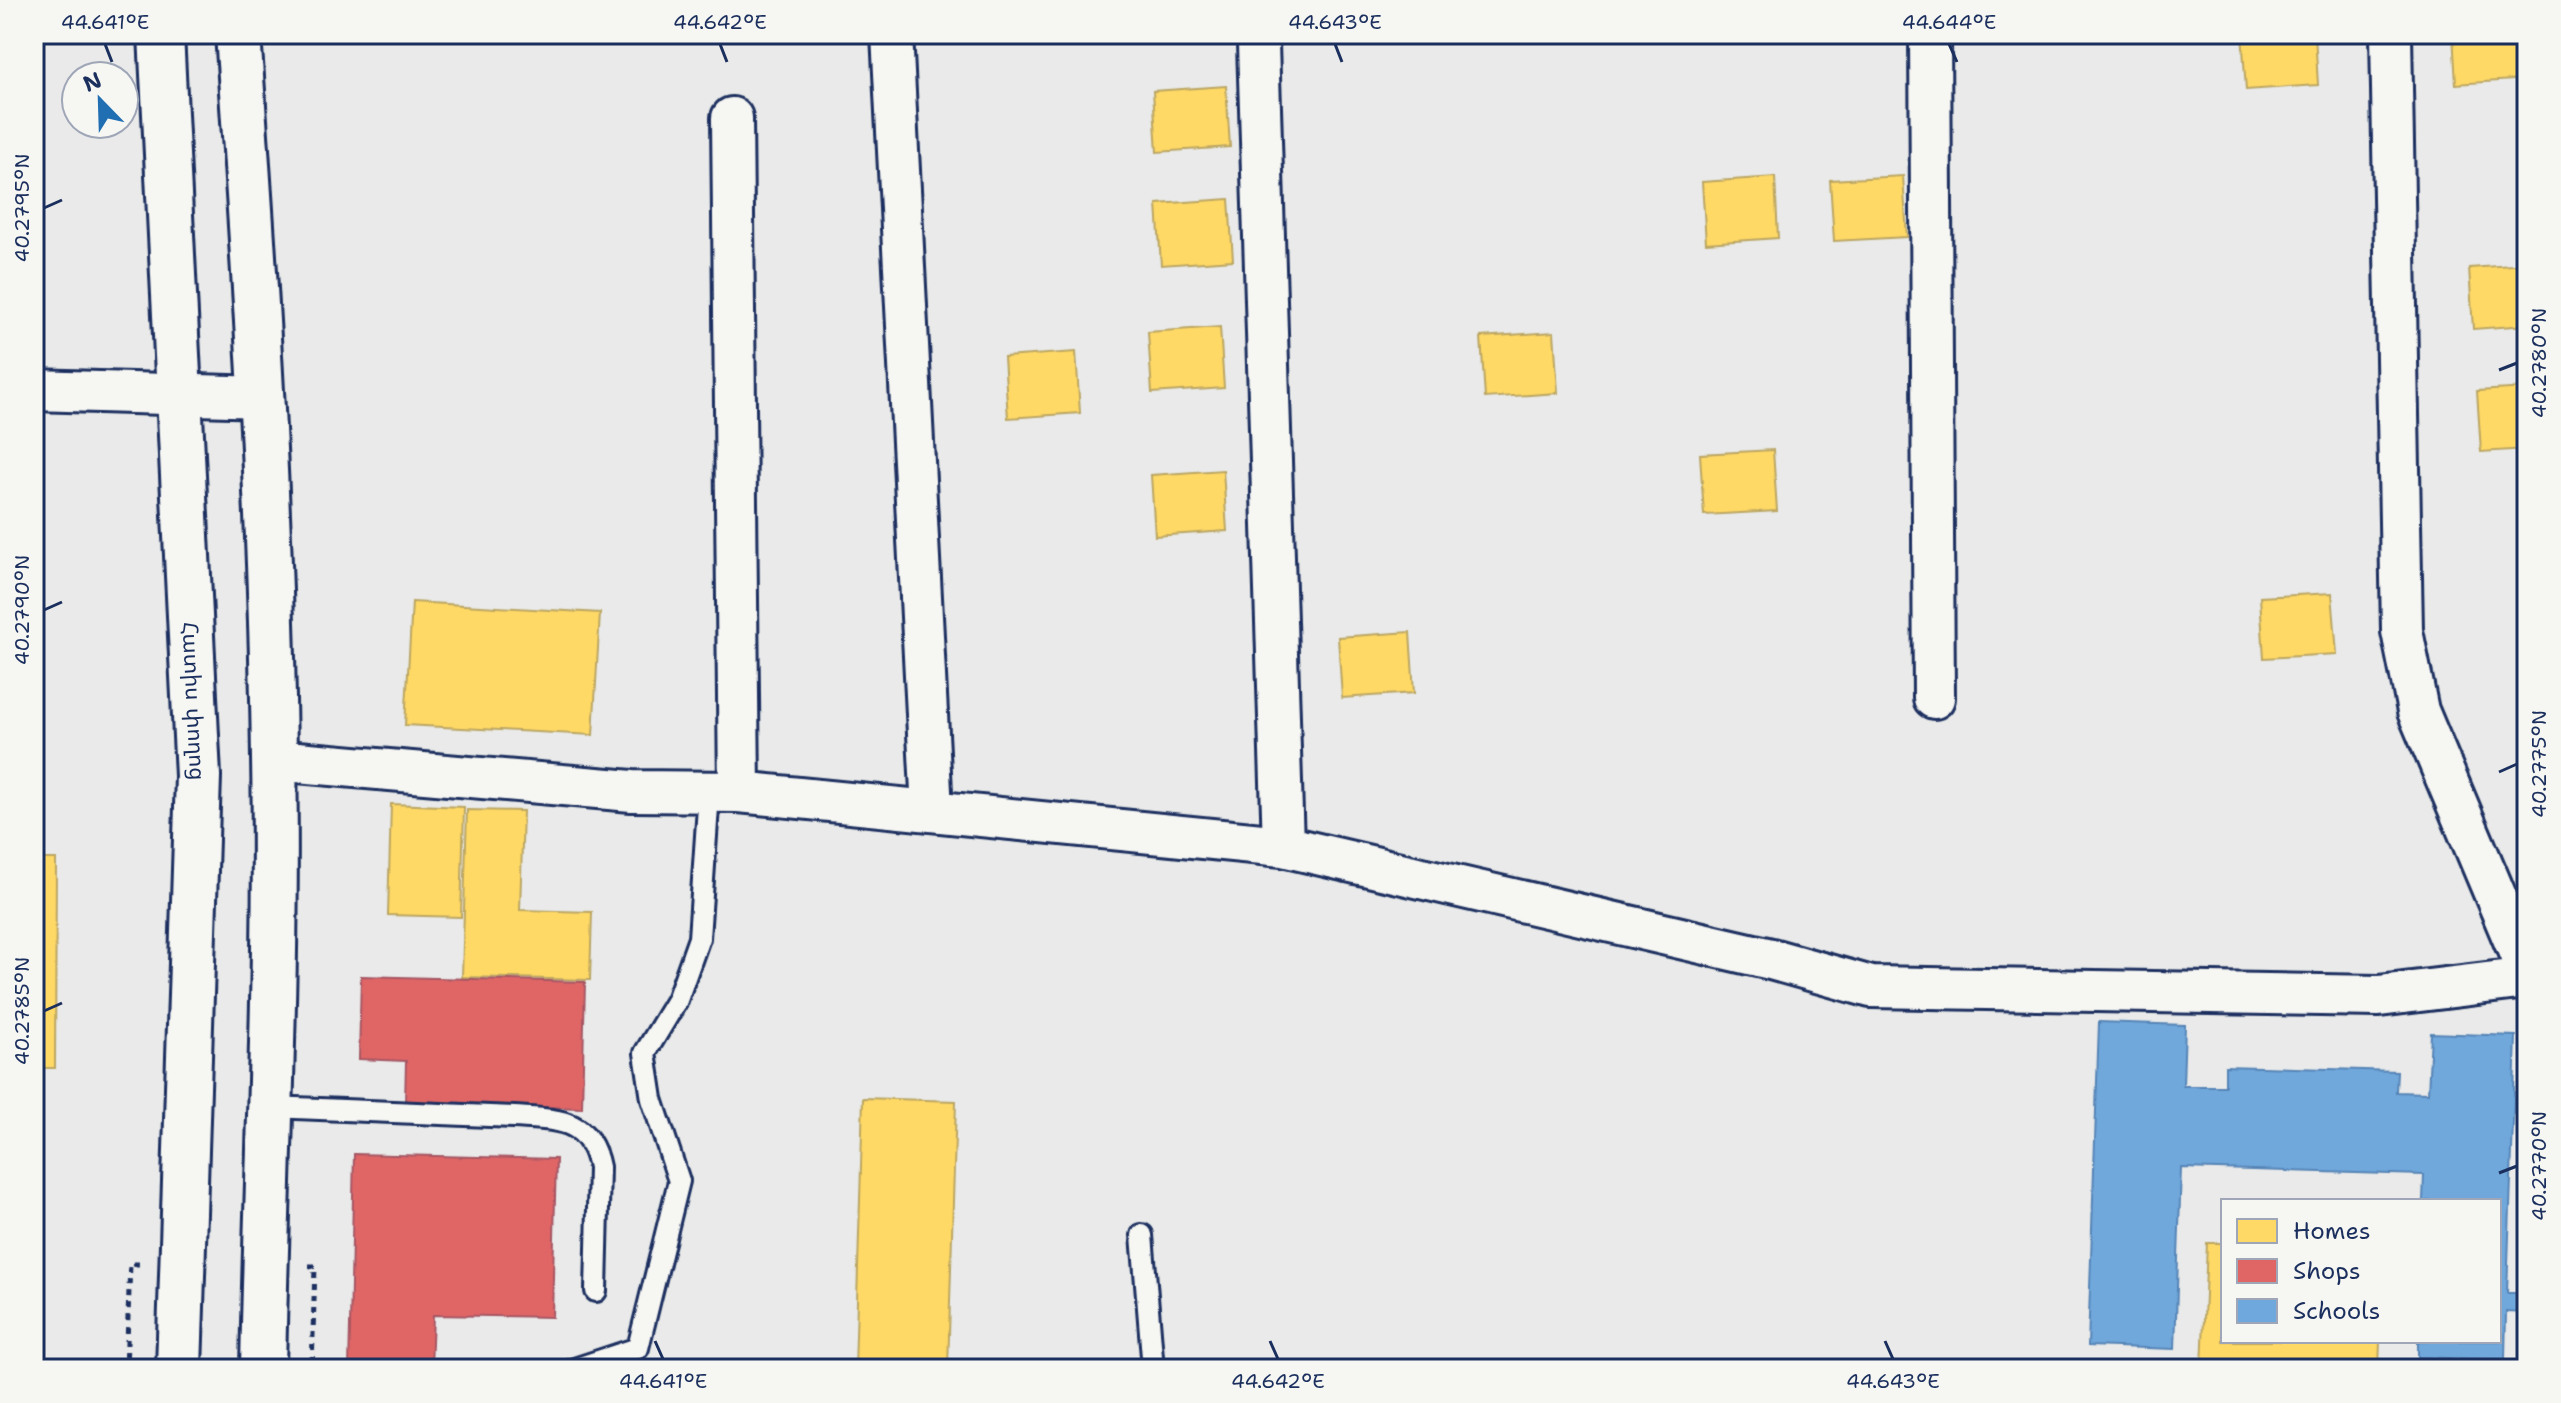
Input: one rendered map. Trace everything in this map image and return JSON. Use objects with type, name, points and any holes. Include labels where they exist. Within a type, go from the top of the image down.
[{"type":"main road","name":"Հատիս փողոց","points":[[161,34],[198,776],[179,1369]]},
{"type":"main road","points":[[238,34],[263,397],[274,760],[271,1107],[263,1369]]},
{"type":"street","points":[[892,34],[932,811]]},
{"type":"street","points":[[1261,34],[1258,60],[1283,846]]},
{"type":"street","points":[[1930,34],[1934,698]]},
{"type":"street","points":[[2391,34],[2402,631],[2418,711],[2527,971]]},
{"type":"street","points":[[724,792],[732,118]]},
{"type":"street","points":[[34,390],[263,397]]},
{"type":"street","points":[[274,760],[632,791],[724,792],[1283,846],[1771,959],[1871,987],[2379,996],[2527,978]]},
{"type":"lane","points":[[574,1369],[638,1348],[679,1181],[652,1099],[645,1053],[677,1000],[699,938],[724,792]]},
{"type":"lane","points":[[271,1107],[553,1119],[580,1129],[596,1152],[599,1167],[596,1291]]},
{"type":"lane","points":[[1142,1235],[1153,1369]]},
{"type":"path","points":[[126,1369],[130,1264]]},
{"type":"path","points":[[312,1369],[315,1266]]},
{"type":"building: Homes","points":[[2242,34],[2315,34],[2318,85],[2246,90]]},
{"type":"building: Homes","points":[[2453,34],[2525,34],[2527,79],[2456,84]]},
{"type":"building: Homes","points":[[1226,86],[1230,147],[1157,152],[1153,91]]},
{"type":"building: Homes","points":[[1903,176],[1907,237],[1834,241],[1830,180]]},
{"type":"building: Homes","points":[[1775,177],[1778,238],[1706,243],[1702,182]]},
{"type":"building: Homes","points":[[1229,199],[1233,260],[1161,265],[1157,204]]},
{"type":"building: Homes","points":[[2527,264],[2527,325],[2473,329],[2469,268]]},
{"type":"building: Homes","points":[[1220,327],[1224,388],[1152,393],[1148,332]]},
{"type":"building: Homes","points":[[1554,332],[1558,393],[1485,398],[1481,337]]},
{"type":"building: Homes","points":[[1076,352],[1080,413],[1008,418],[1004,357]]},
{"type":"building: Homes","points":[[2527,388],[2527,449],[2481,452],[2477,391]]},
{"type":"building: Homes","points":[[1773,450],[1777,511],[1704,515],[1700,454]]},
{"type":"building: Homes","points":[[1223,470],[1227,531],[1155,536],[1151,475]]},
{"type":"building: Homes","points":[[2332,593],[2337,654],[2264,658],[2260,597]]},
{"type":"building: Homes","points":[[412,602],[600,613],[593,735],[405,725]]},
{"type":"building: Homes","points":[[1410,632],[1414,693],[1342,698],[1338,637]]},
{"type":"building: Homes","points":[[391,804],[464,807],[461,917],[388,915]]},
{"type":"building: Homes","points":[[467,810],[523,811],[520,910],[592,912],[590,980],[462,977]]},
{"type":"building: Homes","points":[[34,859],[56,859],[55,1068],[34,1068]]},
{"type":"building: Homes","points":[[863,1098],[956,1101],[948,1369],[855,1369]]},
{"type":"building: Homes","points":[[2207,1243],[2221,1243],[2221,1343],[2380,1343],[2379,1369],[2202,1369]]},
{"type":"building: Shops","points":[[361,976],[585,982],[582,1108],[405,1103],[406,1061],[359,1059]]},
{"type":"building: Shops","points":[[354,1154],[556,1159],[552,1317],[433,1315],[431,1369],[349,1369]]},
{"type":"building: Schools","points":[[2099,1022],[2185,1025],[2183,1086],[2225,1086],[2225,1066],[2397,1071],[2396,1092],[2428,1093],[2431,1033],[2516,1036],[2507,1293],[2527,1293],[2527,1313],[2506,1312],[2505,1360],[2418,1357],[2418,1343],[2501,1343],[2501,1199],[2423,1199],[2424,1175],[2181,1168],[2175,1349],[2088,1346]]}]
